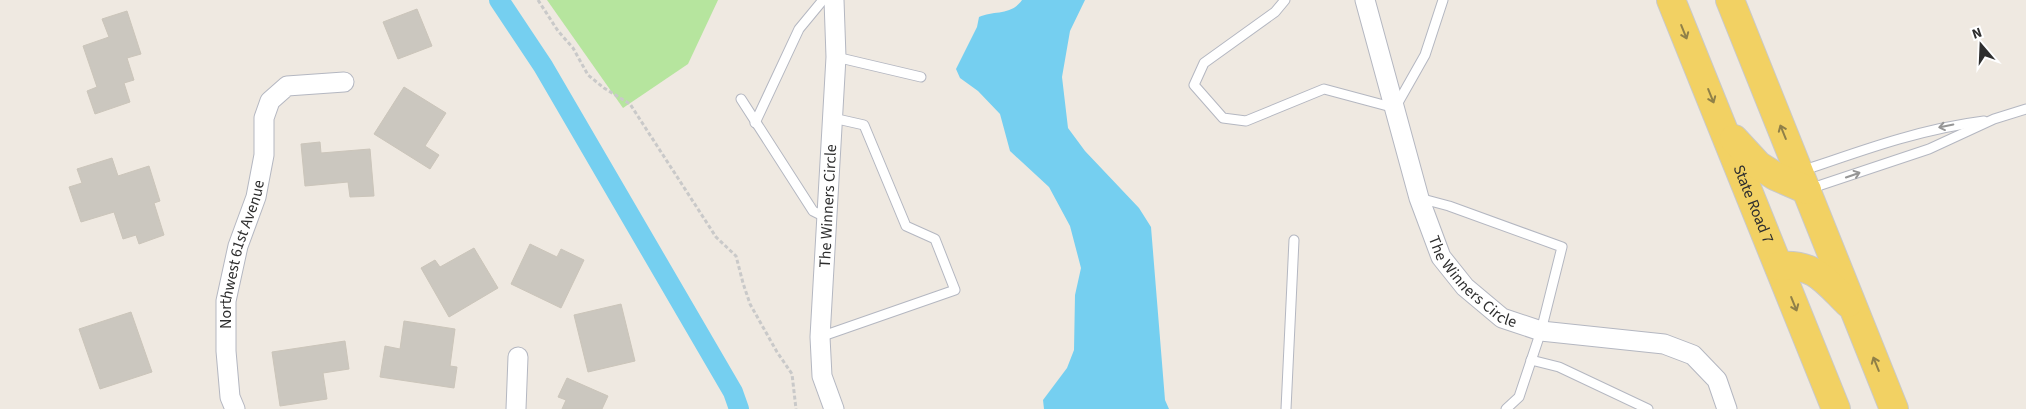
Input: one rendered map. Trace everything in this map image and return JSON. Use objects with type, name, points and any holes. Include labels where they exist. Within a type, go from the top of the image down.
[{"type":"main road","name":"State Road 7","points":[[1671,0],[1836,409]]},
{"type":"main road","points":[[1730,0],[1894,409]]},
{"type":"main road","points":[[1724,129],[1758,166],[1775,176],[1803,181]]},
{"type":"main road","points":[[1779,266],[1807,267],[1823,278],[1854,309]]},
{"type":"street","name":"The Winners Circle","points":[[834,0],[836,57],[820,337],[822,376],[834,409]]},
{"type":"street","name":"The Winners Circle","points":[[1365,0],[1419,198],[1441,257],[1465,287],[1502,318],[1541,331],[1664,344],[1692,355],[1717,380],[1727,409]]},
{"type":"street","name":"Northwest 61st Avenue","points":[[235,409],[230,397],[226,351],[226,301],[238,246],[256,197],[264,154],[264,118],[270,102],[287,86],[344,82]]},
{"type":"street","points":[[516,409],[518,357]]},
{"type":"lane","points":[[755,122],[799,29],[823,0]]},
{"type":"lane","points":[[1285,0],[1275,12],[1204,63],[1194,84],[1223,118],[1246,121],[1324,89],[1395,108],[1425,56],[1443,0]]},
{"type":"lane","points":[[836,57],[921,77]]},
{"type":"lane","points":[[741,99],[812,211],[827,218]]},
{"type":"lane","points":[[1803,181],[1929,149],[1994,119],[2026,109]]},
{"type":"lane","points":[[820,337],[955,290],[935,239],[906,226],[864,125],[833,118]]},
{"type":"lane","points":[[1803,181],[1911,134],[1952,125],[1994,119]]},
{"type":"lane","points":[[1419,198],[1449,206],[1562,247],[1541,331],[1531,360],[1518,397],[1506,409]]},
{"type":"lane","points":[[1286,409],[1294,240]]},
{"type":"lane","points":[[1531,360],[1559,367],[1648,409]]},
{"type":"path","points":[[538,0],[558,31],[573,48],[588,75],[604,88],[630,104],[716,237],[736,256],[742,283],[750,304],[777,352],[792,374],[796,409]]},
{"type":"green space","points":[[547,0],[718,0],[688,64],[623,108]]},
{"type":"water","points":[[1022,0],[1085,0],[1070,31],[1062,77],[1068,128],[1085,151],[1139,208],[1151,227],[1165,400],[1169,409],[1044,409],[1043,400],[1067,368],[1074,350],[1075,295],[1081,268],[1070,226],[1049,187],[1010,151],[1000,114],[978,91],[960,78],[956,69],[977,27],[979,17],[1008,11]]},
{"type":"building","points":[[417,9],[432,46],[398,59],[383,22]]},
{"type":"building","points":[[127,11],[141,54],[127,58],[134,80],[124,83],[130,102],[95,114],[87,91],[97,87],[83,46],[109,37],[102,19]]},
{"type":"building","points":[[404,87],[446,113],[425,146],[439,155],[430,169],[374,134]]},
{"type":"building","points":[[320,142],[321,153],[370,149],[374,196],[350,197],[348,182],[305,186],[301,144]]},
{"type":"building","points":[[112,158],[118,176],[149,166],[160,201],[154,203],[164,235],[139,244],[136,235],[123,239],[114,212],[81,222],[69,187],[82,183],[77,169]]},
{"type":"building","points":[[530,244],[557,257],[561,249],[584,260],[561,308],[511,284]]},
{"type":"building","points":[[474,248],[498,288],[449,317],[421,268],[435,260],[440,267]]},
{"type":"building","points":[[621,304],[635,361],[588,372],[574,315]]},
{"type":"building","points":[[131,312],[152,372],[100,389],[79,329]]},
{"type":"building","points":[[404,321],[455,329],[450,366],[457,367],[454,388],[380,377],[385,346],[400,349]]},
{"type":"building","points":[[345,341],[349,369],[323,373],[327,399],[280,406],[272,352]]},
{"type":"building","points":[[567,378],[608,396],[602,409],[562,409],[566,400],[558,397]]},
{"type":"waterway","points":[[499,0],[543,66],[733,392],[739,409]]}]
